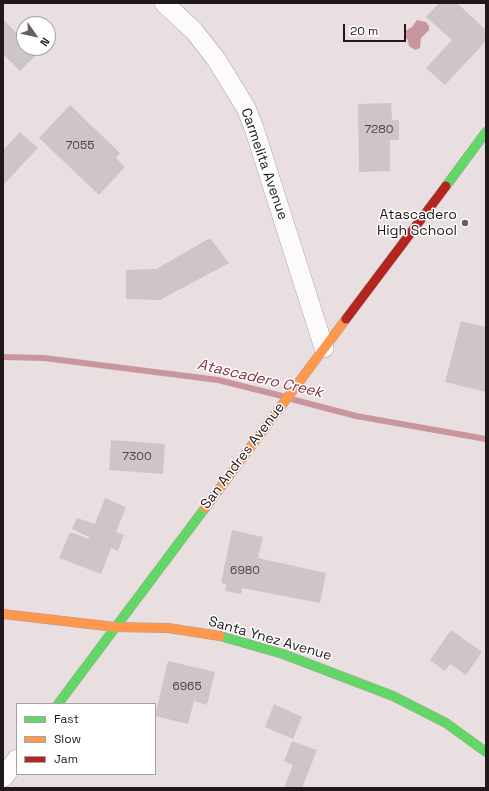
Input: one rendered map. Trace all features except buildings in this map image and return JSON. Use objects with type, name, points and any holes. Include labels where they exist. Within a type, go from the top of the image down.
[{"type":"street","name":"Carmelita Avenue","points":[[164,3],[194,31],[216,59],[246,108],[254,128],[324,348]]},
{"type":"street","name":"San Andres Avenue","points":[[59,703],[486,132]]},
{"type":"street","name":"Santa Ynez Avenue","points":[[3,614],[115,627],[168,628],[219,636],[283,654],[393,696],[446,723],[486,752]]},
{"type":"street","points":[[3,778],[16,760]]},
{"type":"shaded area","points":[[417,20],[426,22],[429,26],[429,30],[421,38],[420,48],[415,50],[409,46],[404,34],[405,31],[412,27]]},
{"type":"waterway","name":"Atascadero Creek","points":[[3,357],[44,358],[218,380],[282,396]]},
{"type":"waterway","name":"Atascadero Creek","points":[[291,399],[356,416],[486,439]]},
{"type":"traffic: fast","points":[[446,186],[486,132]]},
{"type":"traffic: fast","points":[[59,703],[205,508]]},
{"type":"traffic: fast","points":[[220,636],[283,654],[393,696],[446,723],[486,752]]},
{"type":"traffic: slow","points":[[205,508],[346,319]]},
{"type":"traffic: slow","points":[[3,614],[115,627],[168,628],[220,636]]},
{"type":"traffic: jam","points":[[346,319],[446,186]]},
{"type":"place","name":"Atascadero High School","points":[[465,223]]}]
